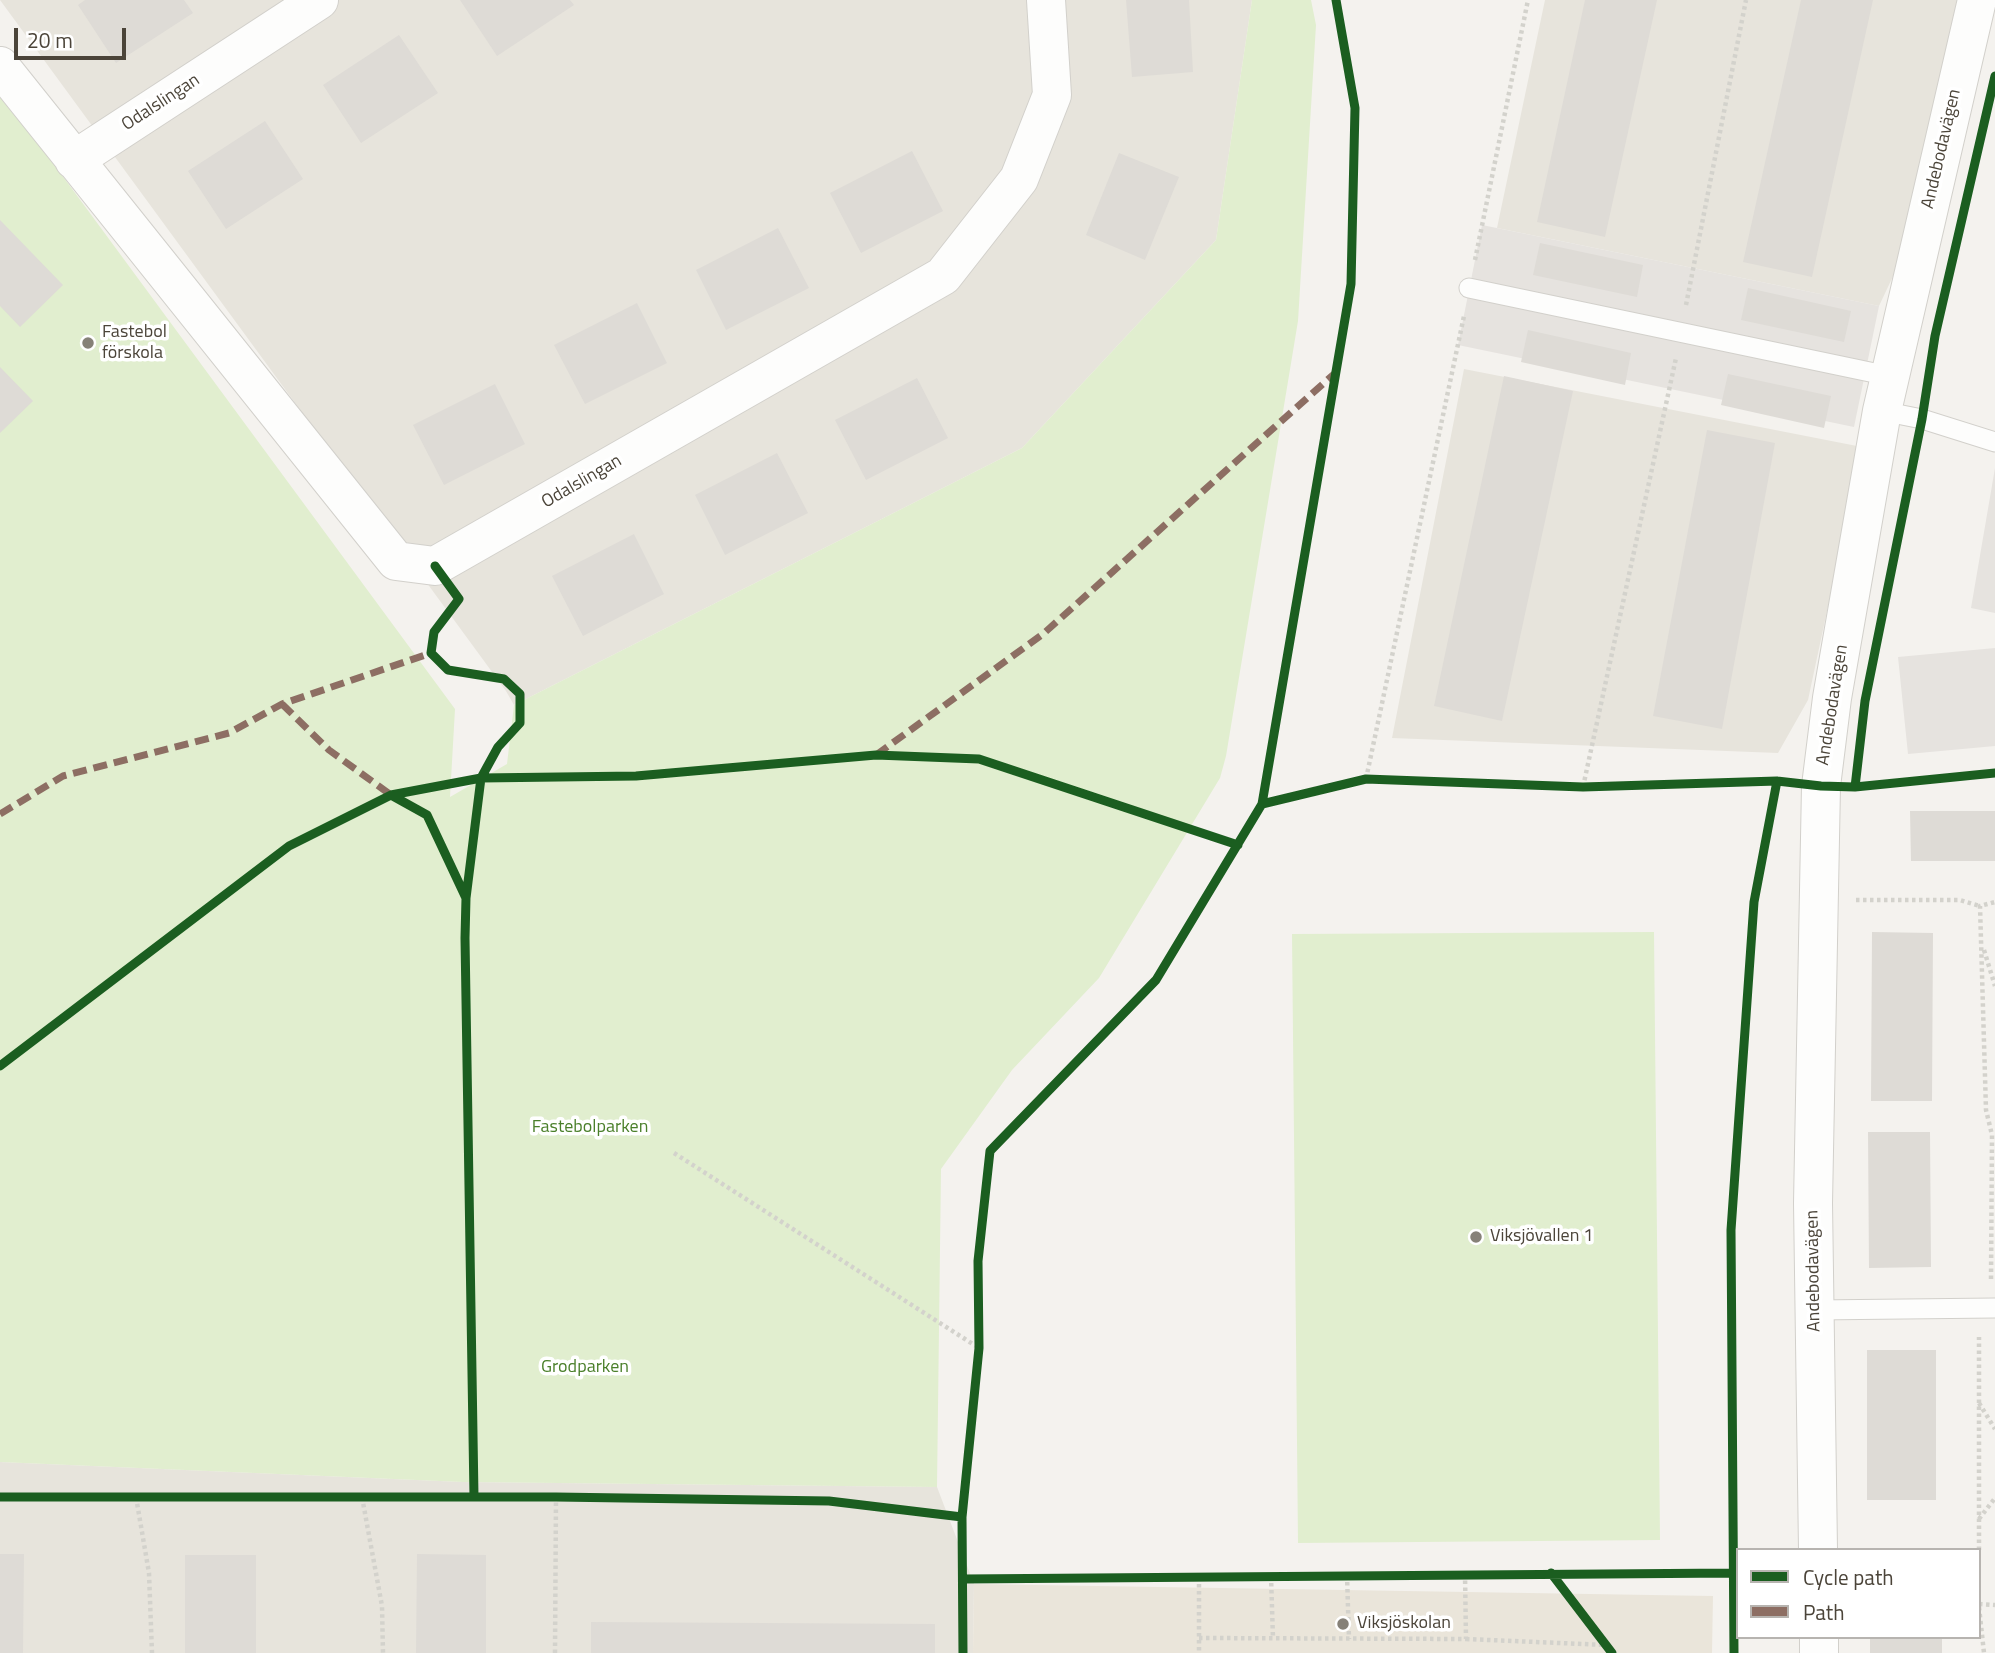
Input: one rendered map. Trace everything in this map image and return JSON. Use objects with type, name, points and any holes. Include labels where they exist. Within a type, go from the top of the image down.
[{"type":"street","name":"Odalslingan","points":[[74,160],[319,0]]},
{"type":"street","name":"Odalslingan","points":[[0,65],[396,561],[435,566],[943,276],[1019,179],[1052,95],[1046,0]]},
{"type":"street","name":"Andebodavägen","points":[[1818,1548],[1813,1203],[1821,786],[1832,698],[1886,393],[1977,0]]},
{"type":"lane","points":[[1469,288],[1681,332],[1886,393],[1922,419],[1995,442]]},
{"type":"lane","points":[[1815,1310],[1987,1308]]},
{"type":"path","points":[[1366,779],[1528,0]]},
{"type":"path","points":[[1583,788],[1681,332],[1746,0]]},
{"type":"path","points":[[1353,782],[1379,780]]},
{"type":"path","points":[[1569,787],[1597,787]]},
{"type":"path","points":[[1849,900],[1961,900],[1980,906],[1995,902]]},
{"type":"path","points":[[1979,1548],[1979,1402],[1991,1288],[1994,1135],[1986,1110],[1980,906]]},
{"type":"path","points":[[1981,942],[1995,986]]},
{"type":"path","points":[[674,1153],[979,1348]]},
{"type":"path","points":[[978,1361],[979,1336]]},
{"type":"path","points":[[1979,1402],[1995,1429]]},
{"type":"path","points":[[123,1497],[150,1497]]},
{"type":"path","points":[[136,1497],[149,1573],[152,1653]]},
{"type":"path","points":[[349,1497],[376,1497]]},
{"type":"path","points":[[362,1497],[382,1606],[383,1653]]},
{"type":"path","points":[[542,1497],[570,1497]]},
{"type":"path","points":[[555,1653],[556,1497]]},
{"type":"path","points":[[1979,1519],[1995,1498]]},
{"type":"path","points":[[1452,1574],[1477,1574]]},
{"type":"path","points":[[1465,1574],[1466,1639]]},
{"type":"path","points":[[1335,1575],[1360,1575]]},
{"type":"path","points":[[1348,1575],[1349,1639]]},
{"type":"path","points":[[1185,1577],[1211,1576]]},
{"type":"path","points":[[1259,1576],[1284,1576]]},
{"type":"path","points":[[1271,1576],[1273,1639]]},
{"type":"path","points":[[1199,1577],[1199,1653]]},
{"type":"path","points":[[1981,1625],[1984,1653]]},
{"type":"path","points":[[1598,1635],[1609,1649]]},
{"type":"path","points":[[1199,1639],[1466,1639],[1609,1649]]},
{"type":"shaded area","points":[[0,0],[1252,0],[1216,240],[1022,448],[514,705]]},
{"type":"shaded area","points":[[1545,0],[1957,0],[1903,255],[1879,306],[1497,228]]},
{"type":"shaded area","points":[[1482,225],[1879,306],[1854,427],[1458,345]]},
{"type":"shaded area","points":[[1464,369],[1862,447],[1808,700],[1778,753],[1392,738]]},
{"type":"shaded area","points":[[1995,468],[1995,613],[1971,608]]},
{"type":"shaded area","points":[[1995,648],[1995,746],[1908,754],[1898,657]]},
{"type":"shaded area","points":[[0,1462],[463,1482],[937,1487],[974,1584],[973,1653],[0,1653]]},
{"type":"shaded area","name":"Viksjöskolan","points":[[974,1584],[1713,1596],[1712,1653],[973,1653]]},
{"type":"green space","name":"Fastebolparken","points":[[1252,0],[1311,0],[1316,25],[1298,321],[1226,756],[1220,778],[1099,978],[1012,1070],[941,1169],[937,1487],[463,1482],[0,1462],[0,91],[455,709],[450,797],[507,764],[514,705],[1022,448],[1216,240]]},
{"type":"green space","name":"Viksjövallen 1","points":[[1654,932],[1660,1540],[1298,1543],[1292,934]]},
{"type":"building","points":[[85,0],[184,0],[193,13],[116,63],[78,5]]},
{"type":"building","points":[[460,0],[570,0],[574,5],[497,56]]},
{"type":"building","points":[[1126,0],[1189,0],[1193,72],[1132,77]]},
{"type":"building","points":[[1585,0],[1657,0],[1605,237],[1537,222]]},
{"type":"building","points":[[1801,0],[1873,0],[1812,277],[1743,262]]},
{"type":"building","points":[[399,35],[438,93],[361,143],[323,85]]},
{"type":"building","points":[[265,121],[303,179],[226,229],[188,171]]},
{"type":"building","points":[[912,151],[943,211],[861,253],[830,193]]},
{"type":"building","points":[[1119,153],[1179,177],[1145,260],[1086,235]]},
{"type":"building","points":[[0,220],[63,285],[20,327],[0,306]]},
{"type":"building","points":[[778,228],[809,288],[726,330],[696,270]]},
{"type":"building","points":[[1540,243],[1643,265],[1637,297],[1533,275]]},
{"type":"building","points":[[1748,288],[1851,311],[1844,342],[1741,320]]},
{"type":"building","points":[[637,303],[667,363],[585,404],[554,345]]},
{"type":"building","points":[[1528,330],[1631,353],[1625,385],[1521,362]]},
{"type":"building","points":[[0,367],[33,401],[0,433]]},
{"type":"building","points":[[1728,374],[1831,396],[1824,428],[1721,405]]},
{"type":"building","points":[[1504,376],[1573,391],[1502,721],[1434,706]]},
{"type":"building","points":[[917,378],[948,438],[866,480],[835,420]]},
{"type":"building","points":[[495,384],[525,444],[444,485],[413,425]]},
{"type":"building","points":[[1707,430],[1775,443],[1722,729],[1653,716]]},
{"type":"building","points":[[777,453],[808,513],[725,555],[695,495]]},
{"type":"building","points":[[634,534],[664,594],[583,636],[552,576]]},
{"type":"building","points":[[1910,811],[1995,811],[1995,861],[1911,861]]},
{"type":"building","points":[[1872,932],[1933,933],[1932,1101],[1871,1101]]},
{"type":"building","points":[[1868,1132],[1930,1132],[1931,1267],[1869,1268]]},
{"type":"building","points":[[1867,1350],[1936,1350],[1936,1500],[1867,1500]]},
{"type":"building","points":[[0,1554],[24,1554],[23,1653],[0,1653]]},
{"type":"building","points":[[417,1554],[486,1555],[486,1653],[416,1653]]},
{"type":"building","points":[[185,1555],[256,1555],[256,1653],[185,1653]]},
{"type":"building","points":[[591,1622],[935,1624],[935,1653],[591,1653]]},
{"type":"building","points":[[1870,1639],[1942,1639],[1942,1653],[1870,1653]]},
{"type":"marked path","points":[[876,755],[1043,634],[1334,374]]},
{"type":"marked path","points":[[0,814],[63,776],[229,733],[282,704],[431,653]]},
{"type":"marked path","points":[[282,704],[329,750],[391,795]]},
{"type":"cycle path","points":[[963,1653],[962,1517],[979,1348],[978,1261],[990,1151],[1156,980],[1262,804],[1351,284],[1355,108],[1336,0]]},
{"type":"cycle path","points":[[1855,787],[1865,701],[1922,419],[1935,336],[1995,76]]},
{"type":"cycle path","points":[[435,566],[459,599],[434,632],[431,653],[448,670],[504,679],[520,694],[520,723],[498,747],[481,778],[466,898],[474,1497]]},
{"type":"cycle path","points":[[0,1066],[289,846],[391,795],[481,778],[636,776],[876,755],[979,759],[1238,845]]},
{"type":"cycle path","points":[[1262,804],[1366,779],[1583,787],[1777,781],[1855,787],[1995,773]]},
{"type":"cycle path","points":[[1734,1653],[1731,1230],[1754,902],[1777,781]]},
{"type":"cycle path","points":[[391,795],[427,815],[466,898]]},
{"type":"cycle path","points":[[0,1497],[556,1497],[829,1501],[962,1517]]},
{"type":"cycle path","points":[[1551,1573],[1612,1653]]},
{"type":"cycle path","points":[[964,1579],[1732,1573]]},
{"type":"place","name":"Fastebol förskola","points":[[88,343]]},
{"type":"place","name":"Viksjövallen 1","points":[[1476,1237]]},
{"type":"place","name":"Viksjöskolan","points":[[1343,1624]]},
{"type":"park label","name":"Grodparken","points":[[585,1368]]}]
